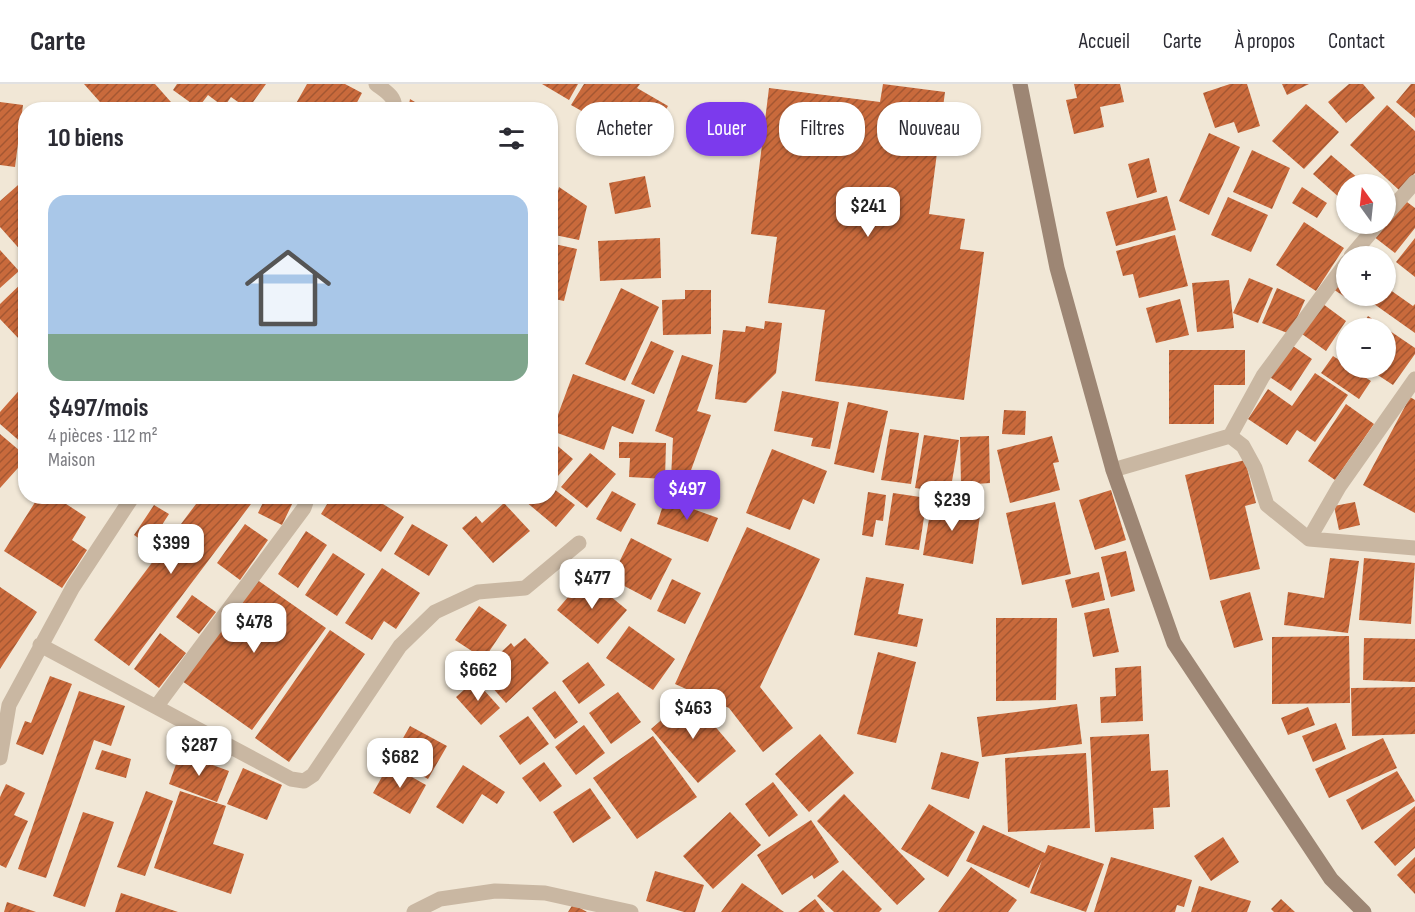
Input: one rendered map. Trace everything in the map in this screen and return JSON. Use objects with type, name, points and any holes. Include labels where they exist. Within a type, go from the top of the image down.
[{"type":"street","points":[[376,84],[391,95],[394,102]]},
{"type":"street","points":[[1020,84],[1057,268],[1113,470],[1174,643],[1331,879],[1364,912]]},
{"type":"street","points":[[1396,204],[1415,182]]},
{"type":"street","points":[[1359,246],[1370,234]]},
{"type":"street","points":[[1113,470],[1230,436],[1263,376],[1336,277]]},
{"type":"street","points":[[1309,539],[1339,487],[1415,379]]},
{"type":"street","points":[[1230,436],[1243,446],[1255,468],[1267,505],[1309,539],[1415,548]]},
{"type":"street","points":[[0,756],[9,705],[73,587],[129,504]]},
{"type":"street","points":[[156,707],[305,504]]},
{"type":"street","points":[[40,645],[291,779],[304,781],[313,775],[400,646],[435,612],[478,592],[525,588],[579,543]]},
{"type":"street","points":[[414,912],[440,899],[495,891],[545,893],[631,912]]},
{"type":"building","points":[[84,84],[155,84],[171,102],[100,102]]},
{"type":"building","points":[[177,84],[266,84],[253,102],[238,102],[231,97],[228,102],[217,102],[208,95],[203,102],[190,102],[173,90]]},
{"type":"building","points":[[307,84],[345,84],[362,93],[357,102],[297,102]]},
{"type":"building","points":[[542,84],[578,84],[569,100]]},
{"type":"building","points":[[584,84],[640,84],[637,88],[661,102],[576,102],[576,108],[571,105]]},
{"type":"building","points":[[883,84],[945,92],[944,102],[880,102]]},
{"type":"building","points":[[1074,84],[1120,84],[1124,102],[1100,107],[1104,127],[1074,134],[1066,100],[1077,98]]},
{"type":"building","points":[[1230,84],[1247,84],[1260,126],[1238,133],[1234,122],[1215,128],[1203,93]]},
{"type":"building","points":[[1282,84],[1309,84],[1287,95]]},
{"type":"building","points":[[1349,84],[1363,84],[1375,98],[1346,123],[1328,102]]},
{"type":"building","points":[[1411,84],[1415,84],[1415,118],[1396,102]]},
{"type":"building","points":[[769,88],[880,102],[877,102],[877,156],[937,156],[929,214],[965,219],[960,249],[984,252],[964,400],[815,381],[825,310],[768,303],[777,237],[751,234],[761,156],[767,156]]},
{"type":"building","points":[[0,102],[18,104],[18,144],[15,167],[0,165]]},
{"type":"building","points":[[1306,104],[1339,132],[1304,169],[1272,141]]},
{"type":"building","points":[[1387,105],[1415,131],[1415,173],[1399,190],[1396,187],[1396,174],[1382,174],[1350,145]]},
{"type":"building","points":[[1209,133],[1240,147],[1209,215],[1179,201]]},
{"type":"building","points":[[1252,150],[1290,168],[1272,209],[1233,192]]},
{"type":"building","points":[[1331,155],[1353,174],[1336,174],[1336,195],[1313,174]]},
{"type":"building","points":[[1149,158],[1157,192],[1137,198],[1128,164]]},
{"type":"building","points":[[645,176],[651,207],[615,214],[609,183]]},
{"type":"building","points":[[18,185],[18,247],[0,227],[0,201]]},
{"type":"building","points":[[559,187],[587,206],[579,240],[558,236]]},
{"type":"building","points":[[1302,187],[1327,203],[1317,218],[1292,203]]},
{"type":"building","points":[[1167,196],[1176,230],[1116,246],[1106,212]]},
{"type":"building","points":[[1228,197],[1268,215],[1251,252],[1211,235]]},
{"type":"building","points":[[1403,199],[1415,208],[1415,228],[1396,252],[1396,246],[1386,246],[1373,236],[1375,234],[1396,234],[1396,208]]},
{"type":"building","points":[[1304,222],[1341,246],[1336,246],[1336,260],[1316,291],[1276,265]]},
{"type":"building","points":[[1175,235],[1188,286],[1139,298],[1133,274],[1123,276],[1116,251]]},
{"type":"building","points":[[660,238],[661,278],[600,281],[598,241]]},
{"type":"building","points":[[1415,238],[1415,277],[1396,262]]},
{"type":"building","points":[[558,245],[577,249],[564,301],[558,300]]},
{"type":"building","points":[[0,250],[18,272],[0,288]]},
{"type":"building","points":[[1249,278],[1273,288],[1258,323],[1233,313]]},
{"type":"building","points":[[1229,280],[1234,328],[1197,332],[1192,283]]},
{"type":"building","points":[[18,287],[18,338],[0,319],[0,304]]},
{"type":"building","points":[[621,288],[659,307],[625,381],[585,364]]},
{"type":"building","points":[[1277,288],[1305,300],[1290,334],[1262,323]]},
{"type":"building","points":[[685,290],[711,290],[711,334],[663,335],[662,300],[685,299]]},
{"type":"building","points":[[1396,294],[1413,306],[1415,304],[1415,333],[1396,318],[1377,306],[1396,306]]},
{"type":"building","points":[[1180,299],[1189,335],[1156,343],[1146,308]]},
{"type":"building","points":[[1323,304],[1342,318],[1336,318],[1336,336],[1326,351],[1302,334]]},
{"type":"building","points":[[765,321],[782,323],[776,373],[746,403],[715,399],[723,330],[745,332],[746,326],[764,329]]},
{"type":"building","points":[[1396,335],[1415,348],[1415,354],[1393,385],[1382,378],[1396,378]]},
{"type":"building","points":[[651,341],[674,351],[654,394],[631,384]]},
{"type":"building","points":[[1290,344],[1312,359],[1291,391],[1268,376]]},
{"type":"building","points":[[1169,350],[1245,350],[1245,385],[1214,385],[1214,424],[1169,424]]},
{"type":"building","points":[[682,355],[713,365],[697,411],[711,415],[686,484],[671,478],[673,438],[655,431]]},
{"type":"building","points":[[1333,356],[1336,358],[1336,378],[1366,378],[1371,381],[1359,399],[1321,373]]},
{"type":"building","points":[[1315,373],[1348,395],[1315,442],[1297,430],[1287,445],[1248,419],[1268,389],[1292,406]]},
{"type":"building","points":[[573,374],[645,400],[633,434],[612,426],[604,450],[558,433],[558,415]]},
{"type":"building","points":[[782,391],[839,402],[830,449],[811,446],[813,438],[774,431]]},
{"type":"building","points":[[18,392],[18,440],[0,424],[0,412]]},
{"type":"building","points":[[1410,397],[1415,400],[1415,513],[1363,485]]},
{"type":"building","points":[[848,402],[888,411],[874,473],[834,464]]},
{"type":"building","points":[[1346,404],[1374,424],[1335,480],[1308,461]]},
{"type":"building","points":[[1004,410],[1026,411],[1025,435],[1002,434]]},
{"type":"building","points":[[890,429],[919,433],[911,484],[881,480]]},
{"type":"building","points":[[0,434],[18,449],[18,468],[0,488]]},
{"type":"building","points":[[924,435],[959,440],[950,493],[915,488]]},
{"type":"building","points":[[989,436],[990,483],[961,485],[960,437]]},
{"type":"building","points":[[1052,436],[1059,462],[1053,463],[1060,490],[1010,503],[997,450]]},
{"type":"building","points":[[619,442],[666,443],[665,479],[629,477],[630,458],[619,458]]},
{"type":"building","points":[[558,446],[573,459],[558,476]]},
{"type":"building","points":[[772,449],[827,471],[814,504],[803,499],[790,530],[746,513]]},
{"type":"building","points":[[590,453],[616,474],[587,508],[561,487]]},
{"type":"building","points":[[1245,460],[1256,503],[1245,506],[1260,569],[1210,580],[1185,475]]},
{"type":"building","points":[[1111,490],[1126,540],[1095,550],[1079,500]]},
{"type":"building","points":[[612,491],[636,504],[621,532],[596,519]]},
{"type":"building","points":[[558,492],[575,505],[556,527],[529,504],[558,504]]},
{"type":"building","points":[[868,492],[886,495],[883,521],[876,520],[873,537],[862,535]]},
{"type":"building","points":[[893,493],[927,498],[919,550],[885,545]]},
{"type":"building","points":[[665,499],[718,518],[708,542],[657,524]]},
{"type":"building","points":[[932,501],[981,509],[973,564],[923,555]]},
{"type":"building","points":[[1055,502],[1071,574],[1022,585],[1006,513]]},
{"type":"building","points":[[1355,502],[1360,525],[1339,530],[1334,506]]},
{"type":"building","points":[[34,504],[66,504],[86,517],[72,540],[87,550],[62,588],[4,551]]},
{"type":"building","points":[[196,504],[251,504],[129,666],[94,640]]},
{"type":"building","points":[[262,504],[292,504],[282,525],[258,513]]},
{"type":"building","points":[[327,504],[383,504],[404,517],[381,552],[321,514]]},
{"type":"building","points":[[505,504],[530,531],[493,563],[462,528],[476,516],[482,523]]},
{"type":"building","points":[[154,505],[169,514],[149,545],[134,535]]},
{"type":"building","points":[[245,524],[268,540],[240,580],[217,563]]},
{"type":"building","points":[[412,524],[448,545],[429,576],[394,554]]},
{"type":"building","points":[[747,527],[820,559],[760,687],[793,728],[763,752],[729,708],[675,684]]},
{"type":"building","points":[[306,531],[327,545],[298,588],[278,574]]},
{"type":"building","points":[[631,538],[672,559],[651,600],[611,579]]},
{"type":"building","points":[[1126,551],[1135,591],[1111,597],[1101,557]]},
{"type":"building","points":[[333,553],[365,574],[337,616],[305,595]]},
{"type":"building","points":[[1330,558],[1359,561],[1348,633],[1284,625],[1288,592],[1324,598]]},
{"type":"building","points":[[1364,558],[1415,563],[1411,624],[1359,620]]},
{"type":"building","points":[[382,568],[420,593],[396,629],[384,621],[372,640],[345,623]]},
{"type":"building","points":[[1099,572],[1105,600],[1072,608],[1065,580]]},
{"type":"building","points":[[586,576],[627,610],[598,644],[557,610]]},
{"type":"building","points":[[866,577],[904,584],[898,614],[923,619],[917,647],[854,635]]},
{"type":"building","points":[[256,579],[326,628],[252,730],[182,681]]},
{"type":"building","points":[[672,579],[701,593],[685,624],[657,611]]},
{"type":"building","points":[[0,587],[37,612],[0,669]]},
{"type":"building","points":[[1250,592],[1263,640],[1234,648],[1220,601]]},
{"type":"building","points":[[192,595],[216,612],[199,634],[176,617]]},
{"type":"building","points":[[479,606],[507,625],[484,659],[455,640]]},
{"type":"building","points":[[1109,608],[1119,652],[1093,657],[1084,613]]},
{"type":"building","points":[[996,618],[1057,618],[1056,700],[996,701]]},
{"type":"building","points":[[629,626],[675,659],[653,690],[606,658]]},
{"type":"building","points":[[330,630],[365,654],[289,762],[255,738]]},
{"type":"building","points":[[160,633],[186,653],[159,688],[134,669]]},
{"type":"building","points":[[1349,636],[1350,703],[1272,704],[1272,637]]},
{"type":"building","points":[[525,638],[549,663],[506,703],[482,676],[494,666],[490,662],[511,643],[514,647]]},
{"type":"building","points":[[1364,638],[1415,639],[1415,682],[1363,680]]},
{"type":"building","points":[[878,652],[916,662],[896,743],[857,734]]},
{"type":"building","points":[[588,662],[605,685],[579,704],[562,681]]},
{"type":"building","points":[[1141,666],[1143,721],[1101,723],[1100,697],[1116,696],[1115,668]]},
{"type":"building","points":[[50,676],[72,684],[43,755],[16,744],[25,721],[31,723]]},
{"type":"building","points":[[475,680],[500,708],[481,725],[456,697]]},
{"type":"building","points":[[1415,687],[1415,734],[1352,736],[1351,688]]},
{"type":"building","points":[[79,691],[125,706],[111,746],[94,740],[46,878],[18,869]]},
{"type":"building","points":[[555,691],[578,722],[555,739],[532,708]]},
{"type":"building","points":[[618,692],[641,722],[611,744],[589,713]]},
{"type":"building","points":[[689,696],[736,751],[698,783],[651,729]]},
{"type":"building","points":[[1077,704],[1082,744],[982,757],[977,717]]},
{"type":"building","points":[[1308,707],[1315,725],[1288,735],[1281,718]]},
{"type":"building","points":[[528,716],[549,744],[520,765],[499,736]]},
{"type":"building","points":[[1336,723],[1346,749],[1313,762],[1302,736]]},
{"type":"building","points":[[584,725],[605,753],[576,775],[555,747]]},
{"type":"building","points":[[410,726],[447,746],[428,779],[391,759]]},
{"type":"building","points":[[820,734],[854,773],[809,812],[775,774]]},
{"type":"building","points":[[1149,734],[1151,771],[1168,770],[1170,807],[1153,808],[1154,829],[1095,832],[1090,737]]},
{"type":"building","points":[[653,736],[697,797],[637,839],[593,778]]},
{"type":"building","points":[[1383,738],[1397,768],[1329,798],[1315,769]]},
{"type":"building","points":[[102,750],[131,759],[126,778],[95,769]]},
{"type":"building","points":[[941,752],[979,762],[969,799],[931,789]]},
{"type":"building","points":[[180,753],[229,771],[217,802],[169,784]]},
{"type":"building","points":[[1086,753],[1090,828],[1008,832],[1005,758]]},
{"type":"building","points":[[544,762],[562,786],[540,802],[522,778]]},
{"type":"building","points":[[389,764],[426,785],[410,814],[373,793]]},
{"type":"building","points":[[463,765],[505,792],[497,804],[482,794],[463,824],[436,807]]},
{"type":"building","points":[[243,768],[282,785],[267,820],[227,804]]},
{"type":"building","points":[[1397,771],[1415,801],[1362,830],[1346,800]]},
{"type":"building","points":[[773,782],[798,815],[769,837],[745,804]]},
{"type":"building","points":[[6,784],[25,793],[14,815],[28,821],[6,868],[0,865],[0,797]]},
{"type":"building","points":[[590,788],[611,818],[573,843],[553,812]]},
{"type":"building","points":[[146,791],[173,801],[145,876],[117,867]]},
{"type":"building","points":[[180,791],[226,806],[213,844],[244,854],[231,894],[154,868]]},
{"type":"building","points":[[844,794],[925,879],[897,905],[817,821]]},
{"type":"building","points":[[929,804],[975,832],[948,877],[901,849]]},
{"type":"building","points":[[1415,806],[1415,848],[1395,866],[1374,842]]},
{"type":"building","points":[[83,812],[114,822],[85,907],[53,896]]},
{"type":"building","points":[[730,812],[761,845],[713,889],[683,856]]},
{"type":"building","points":[[811,820],[839,862],[814,879],[812,875],[782,895],[757,855]]},
{"type":"building","points":[[983,825],[1045,853],[1048,845],[1104,864],[1086,912],[1030,893],[1042,860],[1029,888],[966,861]]},
{"type":"building","points":[[1223,837],[1239,862],[1211,881],[1194,856]]},
{"type":"building","points":[[1111,857],[1192,880],[1184,907],[1177,905],[1175,912],[1094,912]]},
{"type":"building","points":[[1415,857],[1415,894],[1397,875]]},
{"type":"building","points":[[971,867],[1017,900],[1008,912],[938,912]]},
{"type":"building","points":[[843,870],[882,909],[879,912],[834,912],[817,896]]},
{"type":"building","points":[[655,871],[704,885],[695,912],[684,912],[646,901]]},
{"type":"building","points":[[742,883],[784,912],[721,912]]},
{"type":"building","points":[[1199,886],[1251,901],[1247,912],[1191,912]]},
{"type":"building","points":[[121,893],[178,912],[115,912]]},
{"type":"building","points":[[815,899],[825,912],[798,912]]},
{"type":"building","points":[[1281,899],[1295,912],[1274,912],[1271,909]]},
{"type":"building","points":[[7,902],[36,912],[4,912]]},
{"type":"building","points":[[573,904],[587,912],[568,912]]}]
